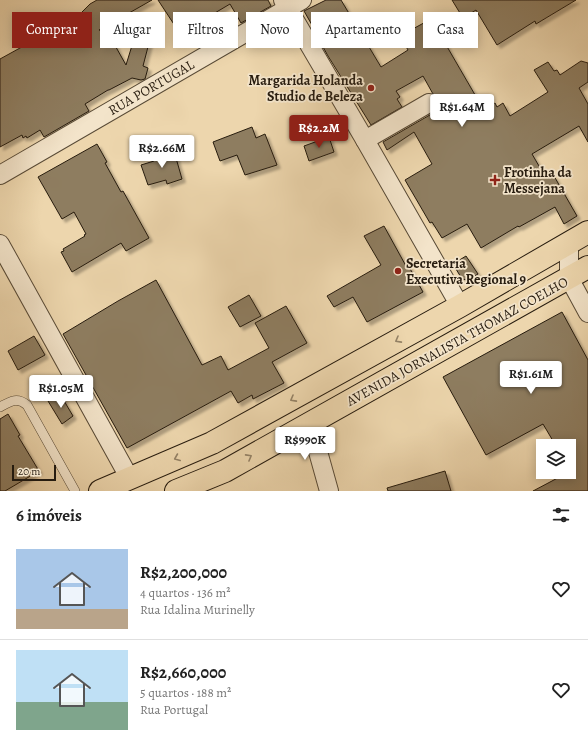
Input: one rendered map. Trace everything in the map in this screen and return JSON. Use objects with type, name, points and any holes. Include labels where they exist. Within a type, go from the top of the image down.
[{"type":"main road","name":"AVENIDA JORNALISTA THOMAZ COELHO","points":[[100,491],[212,443],[460,306],[588,232]]},
{"type":"main road","name":"AVENIDA JORNALISTA THOMAZ COELHO","points":[[176,491],[225,471],[588,267]]},
{"type":"main road","points":[[327,380],[341,406]]},
{"type":"main road","points":[[212,443],[225,471]]},
{"type":"street","points":[[291,3],[365,140],[460,306]]},
{"type":"street","name":"RUA PORTUGAL","points":[[0,175],[291,3]]},
{"type":"street","points":[[365,140],[429,103]]},
{"type":"street","points":[[569,243],[569,278],[588,313]]},
{"type":"street","points":[[0,244],[130,479]]},
{"type":"street","points":[[310,423],[329,491]]},
{"type":"lane","points":[[0,407],[8,402],[16,400],[22,401],[28,406],[76,491]]},
{"type":"building","points":[[97,0],[152,0],[131,12],[100,12],[100,48],[116,48],[126,65],[131,48],[148,48],[143,66],[148,68],[145,79],[141,80],[132,78],[108,90],[85,104],[89,111],[44,137],[40,130],[27,138],[26,136],[23,138],[22,135],[0,147],[0,59],[20,48],[92,48],[92,12],[82,12],[90,4]]},
{"type":"building","points":[[158,0],[268,0],[271,6],[260,12],[246,12],[246,20],[241,23],[238,18],[238,12],[235,12],[230,4],[216,12],[173,12],[173,23]]},
{"type":"building","name":"Frotinha da Messejana","points":[[326,0],[341,0],[348,12],[311,12],[311,23],[304,11]]},
{"type":"building","points":[[452,0],[576,0],[536,24],[535,21],[497,45],[476,10],[473,12],[459,12]]},
{"type":"building","name":"Frotinha da Messejana","points":[[423,23],[423,48],[448,48],[478,100],[485,96],[490,106],[495,103],[497,107],[503,103],[510,116],[548,92],[534,70],[548,62],[554,71],[557,70],[560,75],[581,61],[588,63],[588,82],[579,88],[588,104],[588,142],[579,126],[532,154],[546,178],[551,174],[553,177],[554,176],[577,216],[564,224],[555,207],[519,227],[518,226],[481,248],[467,224],[442,238],[432,222],[430,223],[405,180],[432,164],[414,132],[387,150],[383,142],[435,112],[440,106],[438,98],[433,94],[423,76],[396,91],[400,97],[397,99],[402,107],[371,125],[324,48],[370,48],[381,67],[408,50],[407,48],[415,48],[415,28]]},
{"type":"building","points":[[252,127],[256,138],[265,134],[277,165],[245,175],[237,155],[220,161],[213,142]]},
{"type":"building","points":[[329,137],[334,152],[309,161],[304,146]]},
{"type":"building","points":[[97,144],[107,162],[105,163],[121,192],[123,191],[149,238],[126,251],[121,243],[72,272],[61,252],[64,251],[63,249],[86,234],[74,212],[62,219],[38,177]]},
{"type":"building","points":[[174,151],[182,179],[167,184],[166,180],[148,185],[141,165],[154,161],[152,157]]},
{"type":"building","name":"Secretaria Executiva Regional 9","points":[[384,226],[406,266],[408,265],[423,292],[367,322],[353,297],[334,307],[327,296],[381,265],[364,236]]},
{"type":"building","points":[[466,256],[478,274],[468,280],[462,279],[453,264]]},
{"type":"building","points":[[156,280],[202,365],[221,356],[228,370],[269,348],[255,323],[286,306],[307,343],[272,362],[284,383],[253,399],[252,395],[238,403],[231,391],[127,448],[63,334]]},
{"type":"building","points":[[249,295],[261,316],[240,327],[228,307]]},
{"type":"building","points":[[562,312],[588,360],[588,491],[533,491],[556,479],[576,479],[576,439],[552,439],[543,424],[486,455],[443,377]]},
{"type":"building","points":[[34,336],[45,355],[18,370],[8,351]]},
{"type":"building","points":[[60,394],[73,416],[62,424],[48,401]]},
{"type":"building","points":[[8,414],[20,435],[18,436],[39,471],[5,491],[0,491],[0,419]]},
{"type":"building","points":[[445,471],[451,491],[388,491],[387,488]]},
{"type":"place","name":"Margarida Holanda Studio de Beleza","points":[[371,88]]},
{"type":"place","name":"Frotinha da Messejana","points":[[495,180]]},
{"type":"place","name":"Secretaria Executiva Regional 9","points":[[398,271]]}]
